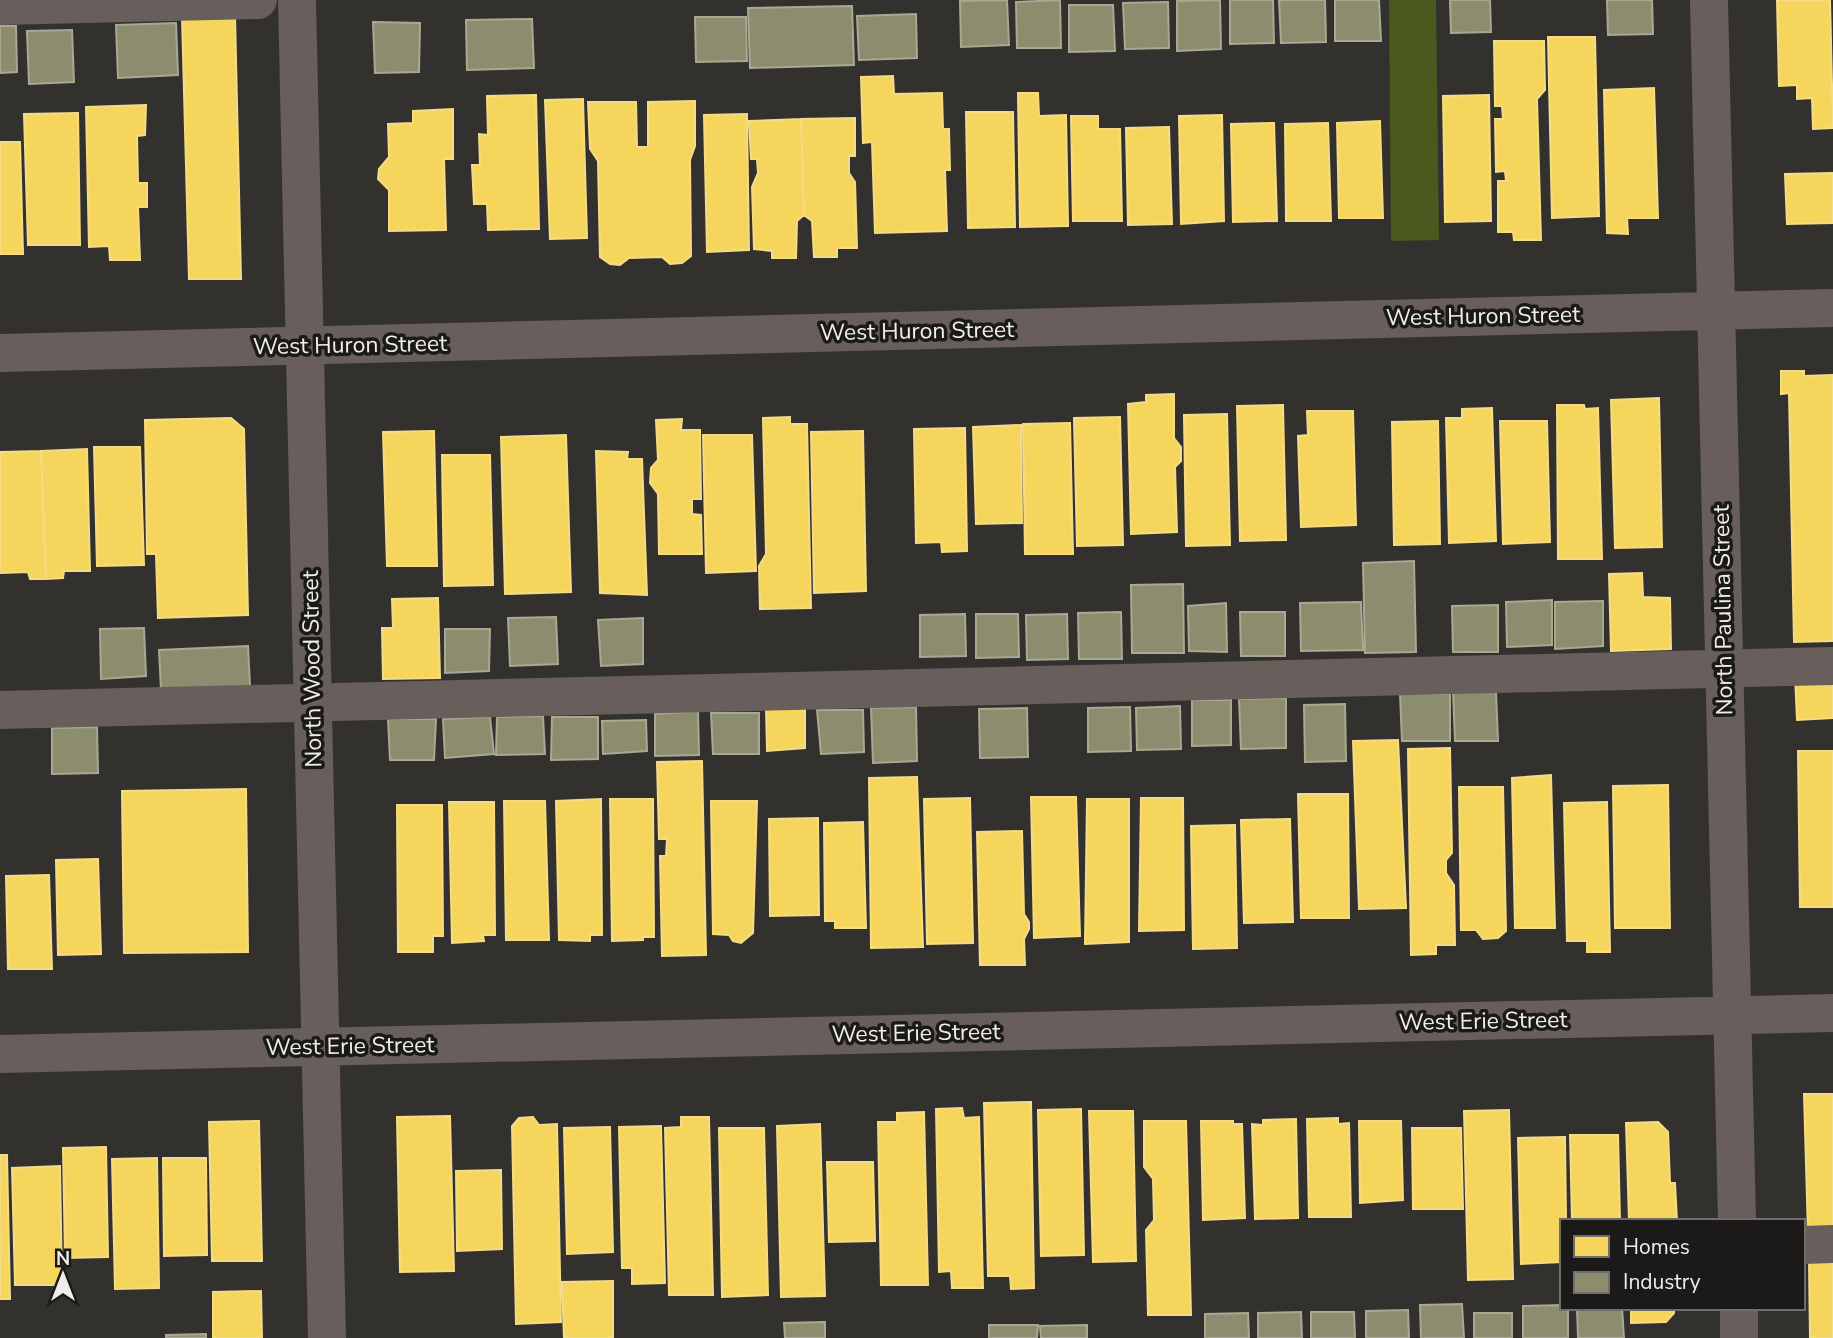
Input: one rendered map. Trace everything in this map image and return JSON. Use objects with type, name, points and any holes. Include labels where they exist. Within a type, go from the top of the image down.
[{"type":"street","points":[[0,6],[258,0]]},
{"type":"street","name":"North Wood Street","points":[[298,0],[327,1338]]},
{"type":"street","name":"North Paulina Street","points":[[1709,0],[1737,1219]]},
{"type":"street","name":"West Huron Street","points":[[0,353],[1833,308]]},
{"type":"street","points":[[0,710],[1833,666]]},
{"type":"street","name":"West Erie Street","points":[[0,1054],[1833,1013]]},
{"type":"street","points":[[1805,1245],[1833,1244]]},
{"type":"street","points":[[1739,1310],[1740,1338]]},
{"type":"green space","points":[[1389,0],[1436,0],[1439,240],[1391,241]]},
{"type":"building: Homes","points":[[1777,0],[1830,0],[1833,128],[1813,129],[1812,98],[1797,99],[1797,85],[1779,86]]},
{"type":"building: Homes","points":[[235,15],[241,279],[189,279],[182,17]]},
{"type":"building: Homes","points":[[1548,37],[1595,37],[1599,216],[1552,218]]},
{"type":"building: Homes","points":[[1494,41],[1544,41],[1545,90],[1537,99],[1541,240],[1514,240],[1513,232],[1498,232],[1498,181],[1506,181],[1505,171],[1496,172],[1495,119],[1503,119],[1502,106],[1495,106]]},
{"type":"building: Homes","points":[[893,76],[894,94],[942,93],[943,129],[949,129],[950,170],[945,170],[947,231],[875,233],[872,142],[863,143],[861,77]]},
{"type":"building: Homes","points":[[1654,88],[1658,218],[1627,218],[1628,234],[1607,233],[1604,90]]},
{"type":"building: Homes","points":[[1018,93],[1038,93],[1039,116],[1066,115],[1068,226],[1020,227]]},
{"type":"building: Homes","points":[[536,95],[539,229],[488,230],[487,204],[474,204],[472,165],[480,165],[479,134],[488,135],[487,96]]},
{"type":"building: Homes","points":[[1489,95],[1491,221],[1445,222],[1443,96]]},
{"type":"building: Homes","points":[[583,99],[587,238],[550,239],[545,100]]},
{"type":"building: Homes","points":[[695,101],[695,146],[690,160],[691,256],[682,263],[670,264],[662,257],[629,258],[620,265],[610,264],[600,257],[598,161],[590,149],[588,102],[636,102],[637,147],[648,147],[648,102]]},
{"type":"building: Homes","points":[[146,105],[145,135],[137,136],[138,183],[147,183],[147,207],[138,207],[140,260],[110,260],[109,246],[89,247],[86,107]]},
{"type":"building: Homes","points":[[453,109],[453,159],[444,159],[446,230],[389,231],[389,190],[378,179],[379,169],[389,157],[388,124],[413,123],[413,111]]},
{"type":"building: Homes","points":[[966,112],[1013,112],[1015,227],[968,228]]},
{"type":"building: Homes","points":[[78,113],[80,245],[28,245],[24,114]]},
{"type":"building: Homes","points":[[747,114],[749,250],[707,252],[704,115]]},
{"type":"building: Homes","points":[[1222,115],[1224,221],[1181,224],[1179,116]]},
{"type":"building: Homes","points":[[1071,116],[1098,116],[1098,129],[1120,129],[1122,221],[1073,221]]},
{"type":"building: Homes","points":[[855,118],[855,156],[849,156],[849,173],[855,182],[857,248],[837,248],[837,257],[814,257],[812,221],[804,215],[801,119]]},
{"type":"building: Homes","points":[[801,119],[804,215],[797,221],[796,258],[772,258],[772,251],[754,249],[752,187],[758,173],[757,159],[751,159],[749,121]]},
{"type":"building: Homes","points":[[1380,121],[1383,218],[1339,218],[1337,123]]},
{"type":"building: Homes","points":[[1274,123],[1277,221],[1233,222],[1231,124]]},
{"type":"building: Homes","points":[[1328,123],[1331,221],[1286,221],[1285,124]]},
{"type":"building: Homes","points":[[1169,127],[1172,224],[1128,225],[1126,128]]},
{"type":"building: Homes","points":[[0,142],[20,142],[23,254],[0,254]]},
{"type":"building: Homes","points":[[1833,173],[1833,223],[1787,224],[1785,174]]},
{"type":"building: Homes","points":[[1781,371],[1804,371],[1804,376],[1833,375],[1833,641],[1794,642],[1789,393],[1781,394]]},
{"type":"building: Homes","points":[[1174,394],[1174,438],[1181,447],[1181,461],[1175,467],[1177,532],[1131,534],[1128,404],[1146,402],[1146,395]]},
{"type":"building: Homes","points":[[1659,398],[1662,547],[1615,548],[1611,400]]},
{"type":"building: Homes","points":[[1283,405],[1286,540],[1240,541],[1237,406]]},
{"type":"building: Homes","points":[[1557,405],[1598,408],[1602,559],[1558,559]]},
{"type":"building: Homes","points":[[1492,408],[1496,541],[1449,543],[1446,418],[1462,418],[1462,409]]},
{"type":"building: Homes","points":[[1307,411],[1353,411],[1356,525],[1301,527],[1298,436],[1308,435]]},
{"type":"building: Homes","points":[[1227,414],[1230,545],[1186,546],[1184,415]]},
{"type":"building: Homes","points":[[790,417],[790,424],[807,424],[811,608],[760,609],[759,566],[766,554],[763,418]]},
{"type":"building: Homes","points":[[1120,417],[1123,545],[1077,546],[1074,418]]},
{"type":"building: Homes","points":[[231,418],[244,429],[248,615],[158,618],[156,554],[147,554],[145,420]]},
{"type":"building: Homes","points":[[682,419],[681,430],[700,430],[701,499],[692,499],[692,514],[701,515],[702,554],[659,554],[658,494],[650,483],[651,468],[658,460],[656,420]]},
{"type":"building: Homes","points":[[1438,421],[1440,544],[1394,545],[1392,422]]},
{"type":"building: Homes","points":[[1500,421],[1547,421],[1550,542],[1503,544]]},
{"type":"building: Homes","points":[[1070,423],[1073,554],[1025,554],[1023,424]]},
{"type":"building: Homes","points":[[1021,425],[1022,523],[976,524],[973,427]]},
{"type":"building: Homes","points":[[965,428],[967,551],[942,552],[941,542],[916,543],[914,429]]},
{"type":"building: Homes","points":[[434,431],[437,566],[387,566],[383,432]]},
{"type":"building: Homes","points":[[863,431],[866,591],[814,593],[811,432]]},
{"type":"building: Homes","points":[[566,435],[571,592],[505,594],[501,437]]},
{"type":"building: Homes","points":[[703,435],[752,435],[756,571],[706,573]]},
{"type":"building: Homes","points":[[94,447],[140,447],[144,565],[97,566]]},
{"type":"building: Homes","points":[[87,449],[90,571],[64,571],[63,578],[46,579],[41,451]]},
{"type":"building: Homes","points":[[41,451],[46,579],[30,579],[28,572],[0,573],[0,452]]},
{"type":"building: Homes","points":[[596,451],[628,452],[627,459],[642,459],[647,595],[600,593]]},
{"type":"building: Homes","points":[[442,455],[490,455],[493,585],[444,586]]},
{"type":"building: Homes","points":[[1642,573],[1643,597],[1670,598],[1671,649],[1611,651],[1609,574]]},
{"type":"building: Homes","points":[[438,598],[440,678],[383,679],[382,628],[393,628],[392,599]]},
{"type":"building: Homes","points":[[1795,676],[1833,676],[1833,718],[1797,720]]},
{"type":"building: Homes","points":[[805,706],[805,748],[767,751],[766,707]]},
{"type":"building: Homes","points":[[1398,740],[1406,908],[1359,909],[1353,741]]},
{"type":"building: Homes","points":[[1450,748],[1452,853],[1446,860],[1446,873],[1454,885],[1455,945],[1436,945],[1436,954],[1411,955],[1408,749]]},
{"type":"building: Homes","points":[[1798,751],[1833,751],[1833,907],[1800,907]]},
{"type":"building: Homes","points":[[702,761],[706,955],[662,956],[660,856],[666,856],[667,839],[659,839],[657,762]]},
{"type":"building: Homes","points":[[1551,775],[1555,928],[1515,928],[1512,778]]},
{"type":"building: Homes","points":[[917,777],[923,947],[871,948],[869,778]]},
{"type":"building: Homes","points":[[1668,785],[1670,928],[1615,928],[1613,786]]},
{"type":"building: Homes","points":[[1459,787],[1503,787],[1506,931],[1498,938],[1483,939],[1476,930],[1461,930]]},
{"type":"building: Homes","points":[[246,789],[248,952],[124,953],[122,791]]},
{"type":"building: Homes","points":[[1298,794],[1348,794],[1349,918],[1301,918]]},
{"type":"building: Homes","points":[[1031,797],[1076,797],[1080,936],[1034,938]]},
{"type":"building: Homes","points":[[970,798],[973,943],[927,944],[924,799]]},
{"type":"building: Homes","points":[[1141,798],[1183,798],[1184,930],[1139,931]]},
{"type":"building: Homes","points":[[601,799],[602,935],[590,935],[590,941],[559,940],[556,801]]},
{"type":"building: Homes","points":[[610,799],[653,799],[654,937],[612,941]]},
{"type":"building: Homes","points":[[1087,799],[1129,799],[1129,942],[1085,944]]},
{"type":"building: Homes","points":[[504,801],[545,801],[549,940],[506,940]]},
{"type":"building: Homes","points":[[711,801],[757,801],[753,933],[741,943],[733,941],[729,935],[713,934]]},
{"type":"building: Homes","points":[[449,802],[494,802],[495,935],[483,935],[484,941],[452,943]]},
{"type":"building: Homes","points":[[1607,802],[1610,952],[1587,952],[1587,941],[1567,941],[1564,803]]},
{"type":"building: Homes","points":[[397,805],[442,805],[443,936],[433,936],[433,952],[398,952]]},
{"type":"building: Homes","points":[[818,818],[819,915],[770,916],[769,819]]},
{"type":"building: Homes","points":[[1290,819],[1293,922],[1244,923],[1241,820]]},
{"type":"building: Homes","points":[[863,822],[866,928],[835,928],[835,921],[825,921],[824,823]]},
{"type":"building: Homes","points":[[1235,825],[1237,948],[1193,949],[1191,826]]},
{"type":"building: Homes","points":[[1022,831],[1024,914],[1029,922],[1024,939],[1025,965],[980,965],[977,832]]},
{"type":"building: Homes","points":[[98,859],[101,954],[58,955],[56,860]]},
{"type":"building: Homes","points":[[49,875],[52,969],[8,969],[6,876]]},
{"type":"building: Homes","points":[[1804,1094],[1833,1094],[1833,1233],[1808,1234]]},
{"type":"building: Homes","points":[[1031,1102],[1034,1288],[1011,1289],[1010,1276],[988,1276],[984,1103]]},
{"type":"building: Homes","points":[[962,1108],[964,1118],[979,1117],[983,1288],[952,1288],[951,1271],[939,1272],[936,1109]]},
{"type":"building: Homes","points":[[1081,1109],[1084,1255],[1041,1256],[1038,1110]]},
{"type":"building: Homes","points":[[1509,1110],[1513,1279],[1468,1280],[1464,1111]]},
{"type":"building: Homes","points":[[1089,1111],[1133,1111],[1136,1261],[1093,1262]]},
{"type":"building: Homes","points":[[924,1112],[928,1285],[881,1285],[878,1122],[897,1122],[897,1113]]},
{"type":"building: Homes","points":[[450,1116],[454,1271],[400,1272],[397,1117]]},
{"type":"building: Homes","points":[[533,1117],[539,1125],[557,1124],[561,1322],[516,1324],[512,1126],[519,1118]]},
{"type":"building: Homes","points":[[681,1117],[709,1117],[713,1295],[669,1295],[665,1128],[681,1127]]},
{"type":"building: Homes","points":[[1338,1118],[1338,1124],[1349,1123],[1351,1217],[1309,1217],[1307,1119]]},
{"type":"building: Homes","points":[[1296,1119],[1298,1218],[1255,1219],[1252,1124],[1263,1125],[1263,1120]]},
{"type":"building: Homes","points":[[259,1121],[262,1261],[212,1261],[209,1122]]},
{"type":"building: Homes","points":[[1144,1121],[1186,1121],[1191,1315],[1148,1315],[1146,1230],[1154,1220],[1153,1179],[1144,1167]]},
{"type":"building: Homes","points":[[1201,1121],[1233,1121],[1233,1124],[1242,1124],[1245,1218],[1203,1220]]},
{"type":"building: Homes","points":[[1359,1121],[1401,1121],[1403,1200],[1360,1203]]},
{"type":"building: Homes","points":[[1658,1122],[1668,1132],[1670,1183],[1675,1183],[1677,1219],[1629,1219],[1626,1123]]},
{"type":"building: Homes","points":[[820,1124],[825,1296],[781,1297],[777,1126]]},
{"type":"building: Homes","points":[[661,1126],[665,1283],[632,1284],[632,1268],[622,1268],[619,1127]]},
{"type":"building: Homes","points":[[610,1127],[613,1252],[567,1254],[564,1128]]},
{"type":"building: Homes","points":[[719,1128],[764,1128],[768,1295],[722,1297]]},
{"type":"building: Homes","points":[[1412,1128],[1461,1128],[1463,1209],[1413,1209]]},
{"type":"building: Homes","points":[[1570,1135],[1618,1135],[1620,1219],[1572,1219]]},
{"type":"building: Homes","points":[[1565,1137],[1566,1219],[1560,1219],[1560,1262],[1521,1264],[1518,1138]]},
{"type":"building: Homes","points":[[106,1147],[108,1257],[65,1258],[63,1148]]},
{"type":"building: Homes","points":[[0,1155],[7,1155],[10,1299],[0,1299]]},
{"type":"building: Homes","points":[[157,1158],[159,1288],[115,1289],[112,1159]]},
{"type":"building: Homes","points":[[163,1158],[206,1158],[207,1255],[164,1256]]},
{"type":"building: Homes","points":[[827,1162],[873,1162],[875,1241],[829,1242]]},
{"type":"building: Homes","points":[[60,1166],[62,1285],[15,1285],[12,1168]]},
{"type":"building: Homes","points":[[501,1170],[502,1249],[457,1251],[456,1171]]},
{"type":"building: Homes","points":[[1833,1260],[1833,1338],[1810,1338],[1809,1261]]},
{"type":"building: Homes","points":[[613,1281],[613,1338],[564,1338],[562,1282]]},
{"type":"building: Homes","points":[[261,1291],[262,1338],[213,1338],[213,1292]]},
{"type":"building: Homes","points":[[1631,1310],[1674,1310],[1666,1322],[1631,1323]]},
{"type":"building: Industry","points":[[1007,0],[1009,45],[961,47],[960,1]]},
{"type":"building: Industry","points":[[1060,0],[1061,48],[1017,48],[1016,2]]},
{"type":"building: Industry","points":[[1220,0],[1221,49],[1177,51],[1177,1]]},
{"type":"building: Industry","points":[[1230,0],[1273,0],[1274,43],[1230,44]]},
{"type":"building: Industry","points":[[1279,0],[1325,0],[1326,42],[1281,43]]},
{"type":"building: Industry","points":[[1335,0],[1379,0],[1381,41],[1335,41]]},
{"type":"building: Industry","points":[[1450,0],[1490,0],[1491,32],[1451,33]]},
{"type":"building: Industry","points":[[1607,0],[1652,0],[1653,34],[1608,35]]},
{"type":"building: Industry","points":[[1168,2],[1169,48],[1125,49],[1123,3]]},
{"type":"building: Industry","points":[[1069,5],[1113,5],[1115,51],[1069,52]]},
{"type":"building: Industry","points":[[852,6],[854,65],[750,68],[748,8]]},
{"type":"building: Industry","points":[[916,14],[917,58],[859,60],[857,16]]},
{"type":"building: Industry","points":[[695,17],[746,17],[747,61],[696,62]]},
{"type":"building: Industry","points":[[532,19],[534,68],[467,70],[466,20]]},
{"type":"building: Industry","points":[[373,22],[420,23],[419,72],[375,73]]},
{"type":"building: Industry","points":[[176,23],[178,75],[118,78],[116,25]]},
{"type":"building: Industry","points":[[0,26],[16,26],[17,72],[0,73]]},
{"type":"building: Industry","points":[[72,30],[74,82],[29,84],[27,31]]},
{"type":"building: Industry","points":[[1414,561],[1416,652],[1365,653],[1363,563]]},
{"type":"building: Industry","points":[[1183,584],[1184,653],[1132,653],[1131,585]]},
{"type":"building: Industry","points":[[1552,600],[1552,645],[1507,647],[1506,602]]},
{"type":"building: Industry","points":[[1603,601],[1603,646],[1555,649],[1555,602]]},
{"type":"building: Industry","points":[[1361,602],[1363,650],[1301,651],[1300,603]]},
{"type":"building: Industry","points":[[1226,603],[1227,652],[1189,651],[1188,606]]},
{"type":"building: Industry","points":[[1498,605],[1498,652],[1453,652],[1452,606]]},
{"type":"building: Industry","points":[[1121,612],[1122,659],[1079,659],[1078,613]]},
{"type":"building: Industry","points":[[1240,612],[1285,612],[1285,656],[1241,656]]},
{"type":"building: Industry","points":[[965,614],[966,656],[920,657],[920,615]]},
{"type":"building: Industry","points":[[976,614],[1018,614],[1019,657],[976,658]]},
{"type":"building: Industry","points":[[1067,614],[1068,659],[1027,660],[1026,615]]},
{"type":"building: Industry","points":[[556,617],[558,664],[510,666],[508,618]]},
{"type":"building: Industry","points":[[643,618],[643,664],[601,666],[598,620]]},
{"type":"building: Industry","points":[[144,628],[146,676],[101,679],[100,629]]},
{"type":"building: Industry","points":[[445,629],[490,629],[489,671],[445,673]]},
{"type":"building: Industry","points":[[248,646],[250,686],[161,690],[159,650]]},
{"type":"building: Industry","points":[[1453,691],[1496,692],[1498,741],[1455,741]]},
{"type":"building: Industry","points":[[1400,694],[1450,694],[1450,741],[1402,741]]},
{"type":"building: Industry","points":[[1286,698],[1286,748],[1241,749],[1239,699]]},
{"type":"building: Industry","points":[[1192,700],[1231,700],[1231,745],[1192,746]]},
{"type":"building: Industry","points":[[1345,704],[1346,761],[1305,762],[1304,705]]},
{"type":"building: Industry","points":[[1180,706],[1181,749],[1137,750],[1136,708]]},
{"type":"building: Industry","points":[[916,707],[917,761],[873,763],[871,708]]},
{"type":"building: Industry","points":[[1130,707],[1131,751],[1088,752],[1088,708]]},
{"type":"building: Industry","points":[[1027,708],[1028,757],[980,758],[979,709]]},
{"type":"building: Industry","points":[[817,710],[863,710],[864,752],[821,754]]},
{"type":"building: Industry","points":[[698,711],[699,755],[655,756],[655,714]]},
{"type":"building: Industry","points":[[711,713],[759,713],[759,754],[713,754]]},
{"type":"building: Industry","points":[[543,716],[545,754],[496,755],[497,717]]},
{"type":"building: Industry","points":[[490,717],[494,754],[445,758],[443,719]]},
{"type":"building: Industry","points":[[552,717],[598,717],[598,759],[551,760]]},
{"type":"building: Industry","points":[[388,719],[436,719],[434,760],[390,760]]},
{"type":"building: Industry","points":[[646,720],[647,751],[603,754],[602,721]]},
{"type":"building: Industry","points":[[97,727],[98,773],[52,774],[52,728]]},
{"type":"building: Industry","points":[[1462,1304],[1464,1338],[1421,1338],[1420,1305]]},
{"type":"building: Industry","points":[[1560,1305],[1560,1310],[1568,1310],[1568,1338],[1523,1338],[1523,1306]]},
{"type":"building: Industry","points":[[1408,1310],[1409,1338],[1366,1338],[1366,1311]]},
{"type":"building: Industry","points":[[1577,1310],[1622,1310],[1624,1338],[1578,1338]]},
{"type":"building: Industry","points":[[1301,1312],[1302,1338],[1258,1338],[1258,1313]]},
{"type":"building: Industry","points":[[1311,1312],[1354,1312],[1355,1338],[1311,1338]]},
{"type":"building: Industry","points":[[1248,1313],[1249,1338],[1205,1338],[1205,1314]]},
{"type":"building: Industry","points":[[1474,1313],[1512,1313],[1512,1338],[1474,1338]]},
{"type":"building: Industry","points":[[825,1322],[825,1338],[785,1338],[784,1323]]},
{"type":"building: Industry","points":[[989,1325],[1038,1325],[1037,1338],[989,1338]]},
{"type":"building: Industry","points":[[1087,1325],[1087,1338],[1041,1338],[1040,1326]]},
{"type":"building: Industry","points":[[206,1334],[206,1338],[166,1338],[166,1335]]}]
